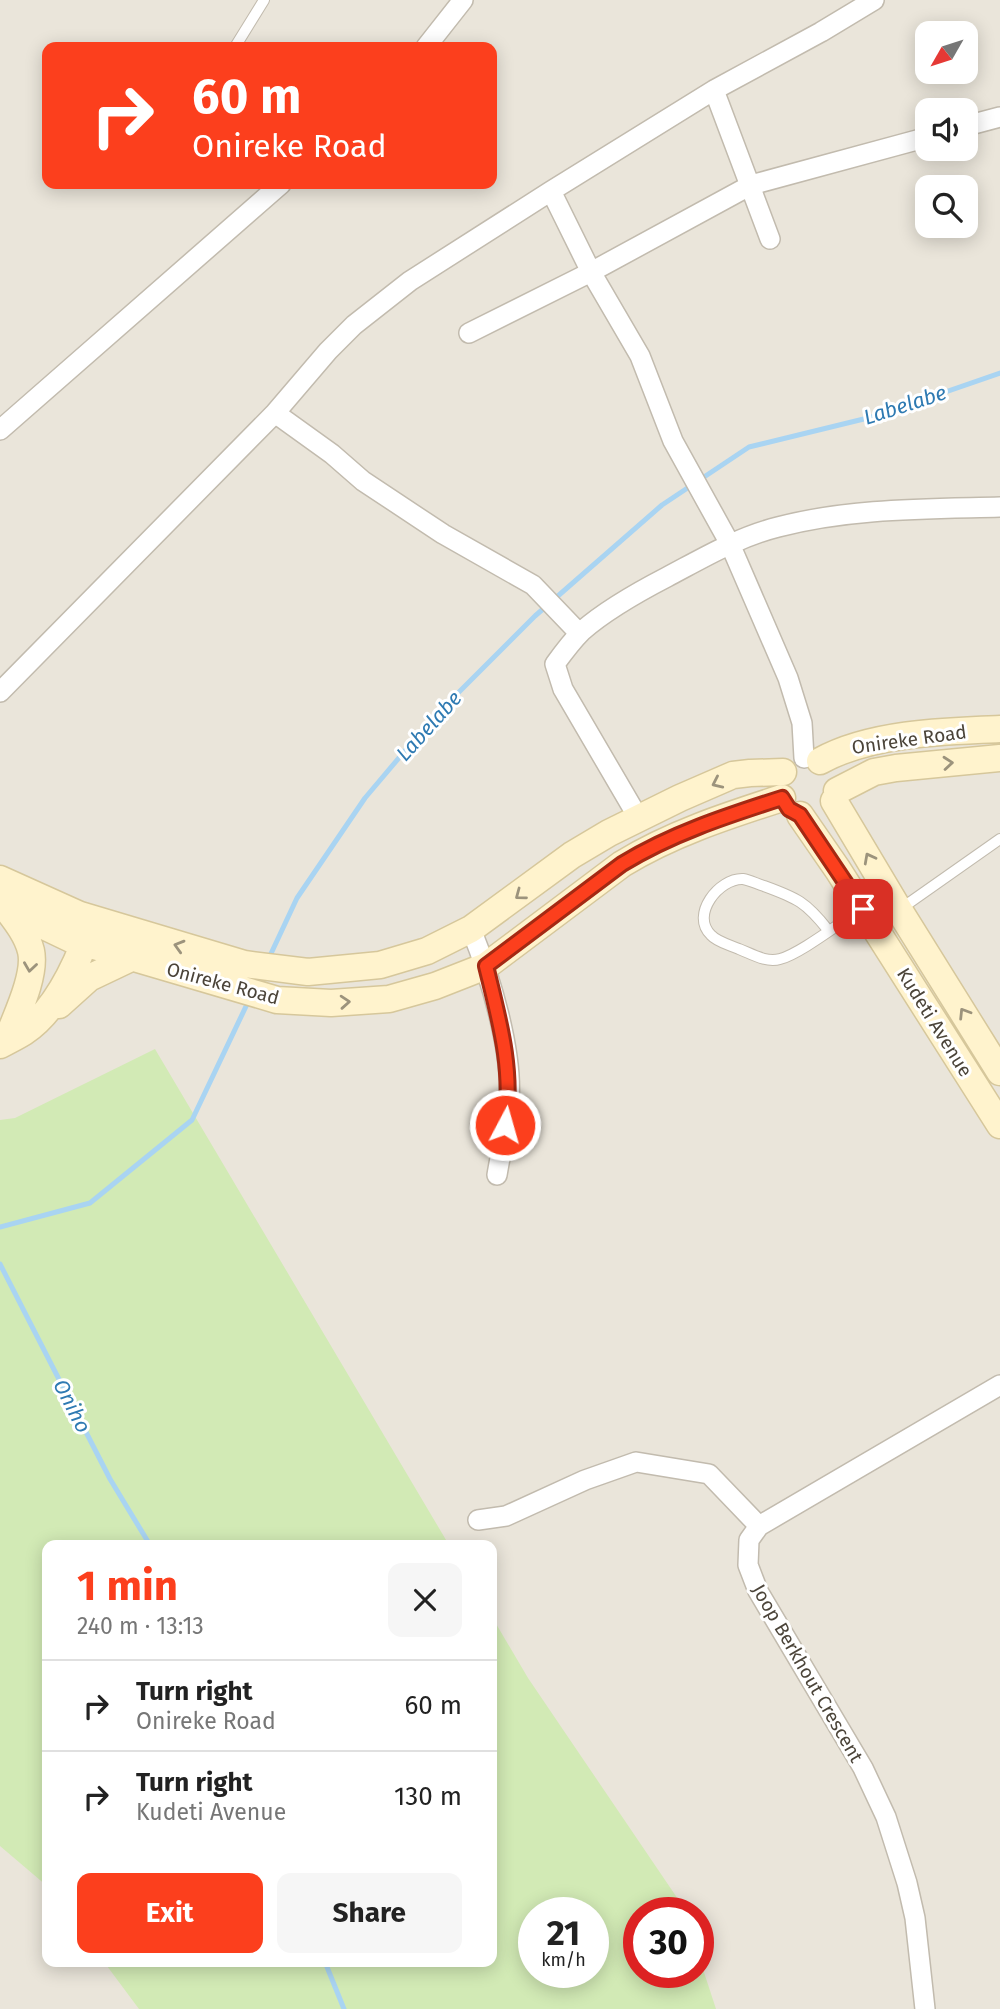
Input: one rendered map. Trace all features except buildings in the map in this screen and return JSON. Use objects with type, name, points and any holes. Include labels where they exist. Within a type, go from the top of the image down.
[{"type":"main road","name":"Onireke Road","points":[[3,907],[241,976],[277,1000],[331,1003],[389,999],[435,986],[486,966],[622,864],[645,850],[798,781],[842,749],[959,730],[1000,729]]},
{"type":"main road","name":"Onireke Road","points":[[798,781],[820,814],[836,796],[874,772],[1000,758]]},
{"type":"main road","name":"Kudeti Avenue","points":[[1000,1072],[899,910],[836,796],[836,779],[830,768],[798,781],[863,909],[1000,1125]]},
{"type":"main road","name":"Onireke Road","points":[[0,879],[131,957],[241,976],[282,968],[308,972],[380,965],[427,951],[471,929],[572,855],[608,833],[733,775],[798,781]]},
{"type":"main road","points":[[3,907],[23,932],[32,953],[26,994],[4,1038]]},
{"type":"main road","points":[[4,1038],[26,1031],[59,994],[82,929]]},
{"type":"main road","points":[[4,1038],[45,991],[82,929]]},
{"type":"main road","points":[[45,1012],[57,1006],[89,978],[131,957]]},
{"type":"street","points":[[430,42],[463,0]]},
{"type":"street","points":[[0,692],[275,413],[328,351],[354,326],[411,281],[551,191],[715,90],[874,0]]},
{"type":"street","points":[[715,90],[770,239]]},
{"type":"street","points":[[978,123],[1000,117]]},
{"type":"street","points":[[470,333],[591,272],[751,185],[915,141]]},
{"type":"street","points":[[0,430],[275,189]]},
{"type":"street","points":[[551,191],[591,272],[639,356],[673,441],[730,544],[788,678],[802,723],[798,781]]},
{"type":"street","points":[[275,413],[332,454],[363,481],[443,534],[533,584],[579,633]]},
{"type":"street","points":[[639,819],[563,689],[555,664],[579,633],[653,585],[730,544],[776,527],[826,516],[1000,507]]},
{"type":"street","points":[[471,929],[486,966],[507,1059],[509,1100],[497,1175]]},
{"type":"street","points":[[478,1520],[506,1516],[585,1480],[636,1462],[709,1474],[759,1526],[1000,1385]]},
{"type":"street","name":"Joop Berkhout Crescent","points":[[759,1526],[749,1540],[748,1565],[758,1591],[863,1768],[886,1817],[907,1883],[915,1919],[925,2009]]},
{"type":"lane","points":[[238,42],[264,0]]},
{"type":"lane","points":[[899,910],[1000,839]]},
{"type":"lane","points":[[828,930],[813,911],[797,898],[745,879],[730,881],[719,888],[703,913],[704,926],[712,937],[764,959],[779,960],[795,953],[863,909]]},
{"type":"shaded area","points":[[0,0],[1000,0],[1000,2009],[0,2009]]},
{"type":"green space","points":[[155,1049],[446,1540],[42,1540],[42,1882],[0,1846],[0,1120],[15,1118]]},
{"type":"green space","points":[[497,1625],[528,1678],[677,1897],[623,1897],[623,1988],[709,1988],[716,2009],[139,2009],[108,1967],[497,1967]]},
{"type":"waterway","name":"Labelabe","points":[[268,960],[297,898],[365,798],[431,720],[535,616],[662,505],[749,447],[876,416],[1000,373]]},
{"type":"waterway","name":"Labelabe","points":[[0,1227],[90,1203],[192,1120],[249,1000]]},
{"type":"waterway","name":"Oniho","points":[[0,1264],[110,1479],[147,1540]]},
{"type":"waterway","name":"Oniho","points":[[327,1967],[344,2009]]},
{"type":"route","points":[[505,1125],[509,1100],[507,1059],[486,966],[622,864],[645,850],[707,823],[782,798],[789,809],[800,815],[863,909]]}]
